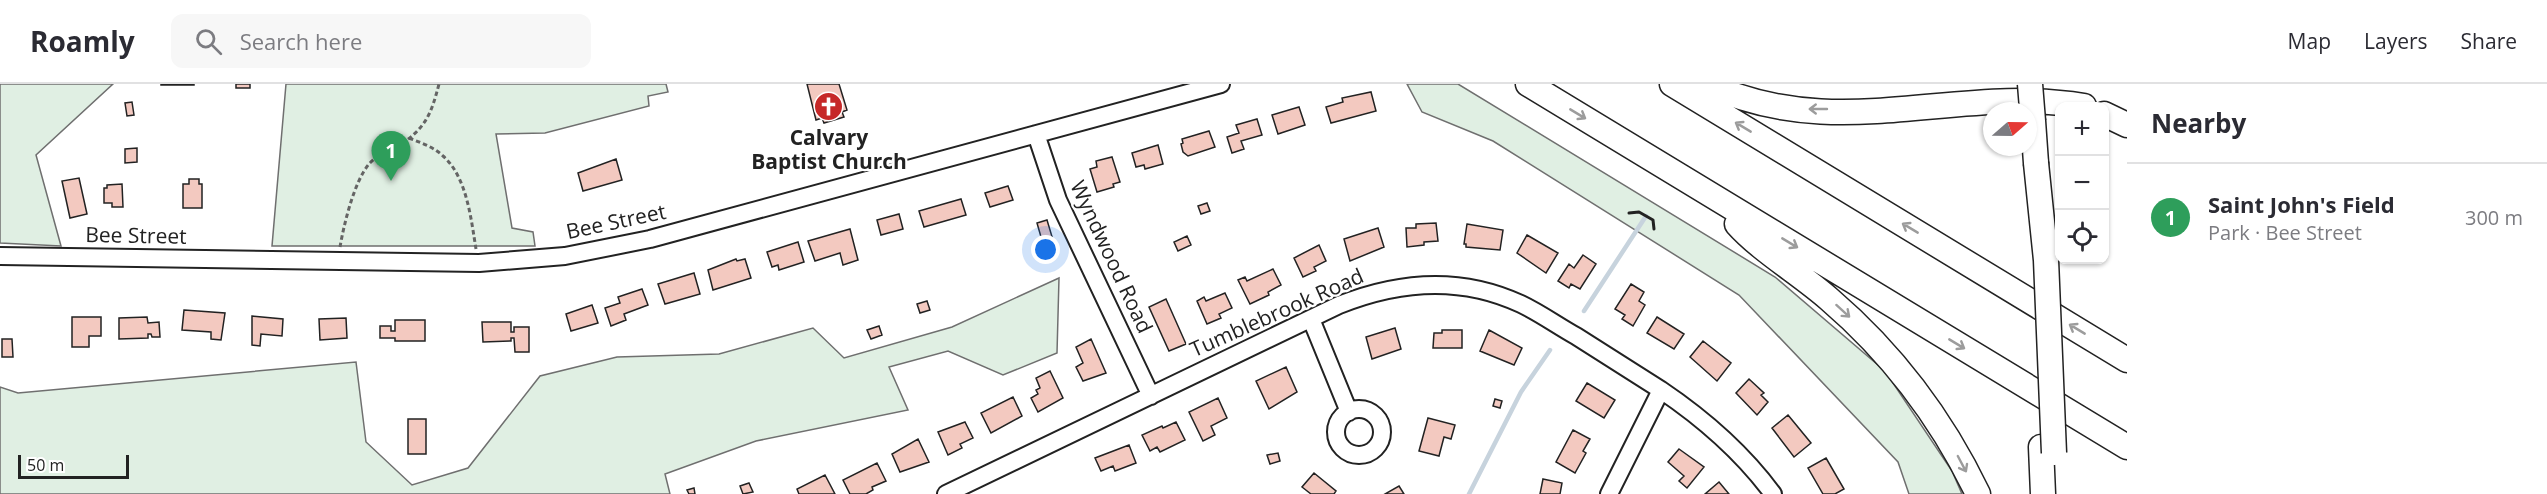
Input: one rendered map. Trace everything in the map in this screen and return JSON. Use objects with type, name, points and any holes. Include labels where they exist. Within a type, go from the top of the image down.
[{"type":"highway","points":[[1528,84],[2127,447]]},
{"type":"highway","points":[[1672,84],[2127,360]]},
{"type":"highway","points":[[1707,84],[1759,103],[1802,109],[1854,107],[1994,93],[2034,95],[2066,102]]},
{"type":"highway","points":[[2030,84],[2046,260],[2048,450],[2043,494]]},
{"type":"highway","points":[[2109,116],[2127,125]]},
{"type":"highway","points":[[1722,202],[1742,230],[1829,298],[1887,356],[1919,395],[1946,435],[1978,494]]},
{"type":"highway","points":[[2048,450],[2055,494]]},
{"type":"street","name":"Bee Street","points":[[0,256],[479,263],[550,258],[619,246],[1221,84]]},
{"type":"street","name":"Wyndwood Road","points":[[1036,134],[1058,200],[1151,396]]},
{"type":"street","name":"Tumblebrook Road","points":[[948,494],[1363,296],[1396,287],[1430,284],[1476,289],[1523,305],[1661,390],[1714,430],[1746,461],[1773,494]]},
{"type":"street","points":[[1311,319],[1349,412]]},
{"type":"street","points":[[1609,494],[1661,390]]},
{"type":"path","points":[[339,261],[344,228],[361,175],[379,156],[409,138],[425,123],[433,107],[439,84]]},
{"type":"path","points":[[409,138],[434,149],[444,157],[457,175],[464,195],[479,263]]},
{"type":"green space","points":[[0,84],[113,84],[36,155],[61,246],[0,243]]},
{"type":"green space","points":[[286,84],[666,84],[668,92],[648,96],[649,106],[545,133],[496,134],[512,228],[533,232],[535,246],[272,246]]},
{"type":"green space","points":[[1407,84],[1458,84],[1775,277],[1885,371],[1952,471],[1962,494],[1909,494],[1898,462],[1739,295],[1493,141],[1422,112]]},
{"type":"green space","points":[[1059,278],[1057,353],[1003,375],[948,351],[889,367],[908,410],[756,441],[665,474],[670,494],[0,494],[0,387],[18,393],[356,362],[366,442],[412,485],[468,468],[540,376],[617,357],[719,354],[813,328],[844,358],[952,327]]},
{"type":"building","points":[[194,84],[194,85],[161,85]]},
{"type":"building","points":[[236,84],[250,84],[250,88],[236,88]]},
{"type":"building","name":"Calvary Baptist Church","points":[[807,84],[839,84],[847,110],[842,112],[844,117],[824,123],[822,118],[816,120]]},
{"type":"building","points":[[1371,92],[1376,111],[1331,123],[1326,107],[1343,102],[1342,98]]},
{"type":"building","points":[[132,102],[134,115],[127,116],[125,103]]},
{"type":"building","points":[[1299,107],[1305,125],[1278,134],[1272,115]]},
{"type":"building","points":[[1257,119],[1262,135],[1241,141],[1244,149],[1232,153],[1227,137],[1239,133],[1236,125]]},
{"type":"building","points":[[1209,131],[1215,147],[1188,156],[1183,152],[1182,139]]},
{"type":"building","points":[[1158,145],[1163,164],[1145,169],[1144,165],[1136,167],[1132,153]]},
{"type":"building","points":[[137,148],[137,162],[125,163],[125,149]]},
{"type":"building","points":[[1112,157],[1120,182],[1113,184],[1114,187],[1097,192],[1090,169],[1097,167],[1096,161]]},
{"type":"building","points":[[616,159],[622,180],[583,191],[578,173]]},
{"type":"building","points":[[79,178],[87,214],[70,218],[62,181]]},
{"type":"building","points":[[189,179],[199,179],[199,184],[202,184],[202,208],[183,208],[183,184],[189,184]]},
{"type":"building","points":[[122,184],[123,207],[112,207],[112,203],[104,203],[104,188],[107,188],[107,185]]},
{"type":"building","points":[[1008,186],[1013,200],[990,207],[985,193]]},
{"type":"building","points":[[961,199],[966,215],[924,227],[919,211]]},
{"type":"building","points":[[1207,203],[1210,211],[1201,214],[1198,206]]},
{"type":"building","points":[[899,214],[903,229],[881,235],[877,220]]},
{"type":"building","points":[[1047,220],[1053,240],[1043,244],[1037,223]]},
{"type":"building","points":[[1436,223],[1438,241],[1407,247],[1406,228],[1416,228],[1416,224]]},
{"type":"building","points":[[1467,224],[1503,230],[1500,250],[1466,247],[1464,244]]},
{"type":"building","points":[[1378,228],[1384,247],[1350,261],[1344,239]]},
{"type":"building","points":[[850,229],[858,260],[843,265],[840,253],[815,261],[808,241]]},
{"type":"building","points":[[1527,235],[1558,253],[1546,273],[1517,253]]},
{"type":"building","points":[[1187,236],[1191,245],[1178,251],[1174,242]]},
{"type":"building","points":[[798,242],[804,262],[779,270],[778,265],[772,267],[767,252]]},
{"type":"building","points":[[1319,245],[1326,261],[1314,267],[1316,271],[1303,277],[1294,258]]},
{"type":"building","points":[[1583,255],[1596,264],[1580,289],[1571,284],[1569,288],[1558,281],[1569,264],[1574,268]]},
{"type":"building","points":[[736,259],[737,261],[745,259],[751,278],[713,290],[708,270]]},
{"type":"building","points":[[1273,269],[1281,285],[1268,292],[1269,295],[1250,304],[1238,280],[1245,277],[1247,281]]},
{"type":"building","points":[[694,273],[700,294],[665,304],[658,284]]},
{"type":"building","points":[[1631,284],[1644,292],[1639,301],[1645,305],[1633,326],[1622,319],[1625,315],[1615,309]]},
{"type":"building","points":[[642,289],[648,305],[624,314],[626,320],[611,326],[605,308],[620,303],[618,297]]},
{"type":"building","points":[[1225,293],[1232,308],[1219,314],[1221,318],[1207,324],[1197,301],[1204,297],[1206,301]]},
{"type":"building","points":[[1166,299],[1186,344],[1169,351],[1149,307]]},
{"type":"building","points":[[927,301],[930,310],[920,313],[917,304]]},
{"type":"building","points":[[592,305],[598,323],[571,331],[566,314]]},
{"type":"building","points":[[184,310],[225,313],[221,340],[211,339],[211,332],[182,330]]},
{"type":"building","points":[[252,316],[283,319],[282,336],[261,334],[260,346],[252,345]]},
{"type":"building","points":[[72,317],[101,317],[101,336],[89,336],[89,347],[72,347]]},
{"type":"building","points":[[147,317],[148,323],[159,322],[160,337],[152,337],[148,334],[148,338],[119,339],[119,318]]},
{"type":"building","points":[[1657,317],[1684,334],[1674,349],[1647,333]]},
{"type":"building","points":[[346,318],[347,338],[320,340],[319,319]]},
{"type":"building","points":[[395,320],[425,320],[425,341],[395,341],[395,338],[380,338],[380,326],[391,326],[391,331],[395,331]]},
{"type":"building","points":[[482,322],[511,322],[511,332],[514,332],[514,327],[529,327],[529,352],[515,352],[514,338],[511,338],[511,341],[483,342]]},
{"type":"building","points":[[879,326],[882,335],[871,339],[867,330]]},
{"type":"building","points":[[1395,328],[1401,349],[1372,359],[1366,337]]},
{"type":"building","points":[[1442,330],[1462,330],[1462,348],[1433,348],[1434,333],[1442,333]]},
{"type":"building","points":[[1489,330],[1522,348],[1514,365],[1480,351]]},
{"type":"building","points":[[2,339],[12,339],[13,357],[2,357]]},
{"type":"building","points":[[1091,339],[1106,373],[1083,381],[1076,367],[1083,363],[1076,347]]},
{"type":"building","points":[[1703,341],[1731,363],[1717,381],[1690,357]]},
{"type":"building","points":[[1286,367],[1297,392],[1269,409],[1256,381]]},
{"type":"building","points":[[1050,371],[1063,398],[1038,412],[1031,398],[1038,394],[1036,390],[1040,388],[1036,378]]},
{"type":"building","points":[[1749,379],[1764,393],[1761,395],[1768,402],[1757,415],[1736,393]]},
{"type":"building","points":[[1587,383],[1615,400],[1604,418],[1576,401]]},
{"type":"building","points":[[1013,397],[1022,416],[991,433],[981,413]]},
{"type":"building","points":[[1218,398],[1227,418],[1211,426],[1215,435],[1203,441],[1189,412]]},
{"type":"building","points":[[1495,399],[1502,401],[1500,408],[1493,406]]},
{"type":"building","points":[[1788,415],[1811,443],[1794,457],[1772,428]]},
{"type":"building","points":[[1428,418],[1455,425],[1451,439],[1444,437],[1439,456],[1419,451]]},
{"type":"building","points":[[408,419],[426,419],[426,454],[408,454]]},
{"type":"building","points":[[965,422],[973,438],[960,444],[962,448],[948,455],[938,432]]},
{"type":"building","points":[[1176,422],[1185,440],[1160,452],[1157,447],[1150,451],[1142,435]]},
{"type":"building","points":[[1573,430],[1590,439],[1583,451],[1586,453],[1575,473],[1556,462]]},
{"type":"building","points":[[918,439],[929,462],[900,472],[892,454]]},
{"type":"building","points":[[1129,445],[1136,463],[1115,471],[1113,466],[1101,471],[1095,458]]},
{"type":"building","points":[[1679,449],[1704,467],[1687,488],[1679,481],[1684,476],[1668,462]]},
{"type":"building","points":[[1278,453],[1280,461],[1270,464],[1267,455]]},
{"type":"building","points":[[1826,458],[1844,489],[1835,494],[1823,494],[1808,468]]},
{"type":"building","points":[[877,463],[886,481],[872,487],[873,490],[866,494],[850,494],[843,480]]},
{"type":"building","points":[[1314,473],[1336,491],[1334,494],[1311,494],[1302,487]]},
{"type":"building","points":[[825,475],[835,494],[799,494],[797,489]]},
{"type":"building","points":[[1543,479],[1562,483],[1560,494],[1540,494]]},
{"type":"building","points":[[1719,482],[1729,494],[1705,494]]},
{"type":"building","points":[[749,483],[753,492],[743,494],[740,486]]},
{"type":"building","points":[[1399,486],[1404,494],[1385,494]]},
{"type":"building","points":[[694,488],[695,494],[689,494],[687,490]]},
{"type":"waterway","points":[[1584,311],[1646,216]]},
{"type":"waterway","points":[[1469,494],[1521,392],[1550,350]]},
{"type":"wall","points":[[1629,213],[1639,212],[1653,220],[1654,229]]},
{"type":"place","name":"Calvary Baptist Church","points":[[829,107]]},
{"type":"place","name":"Saint John's Field","points":[[391,181]]}]
